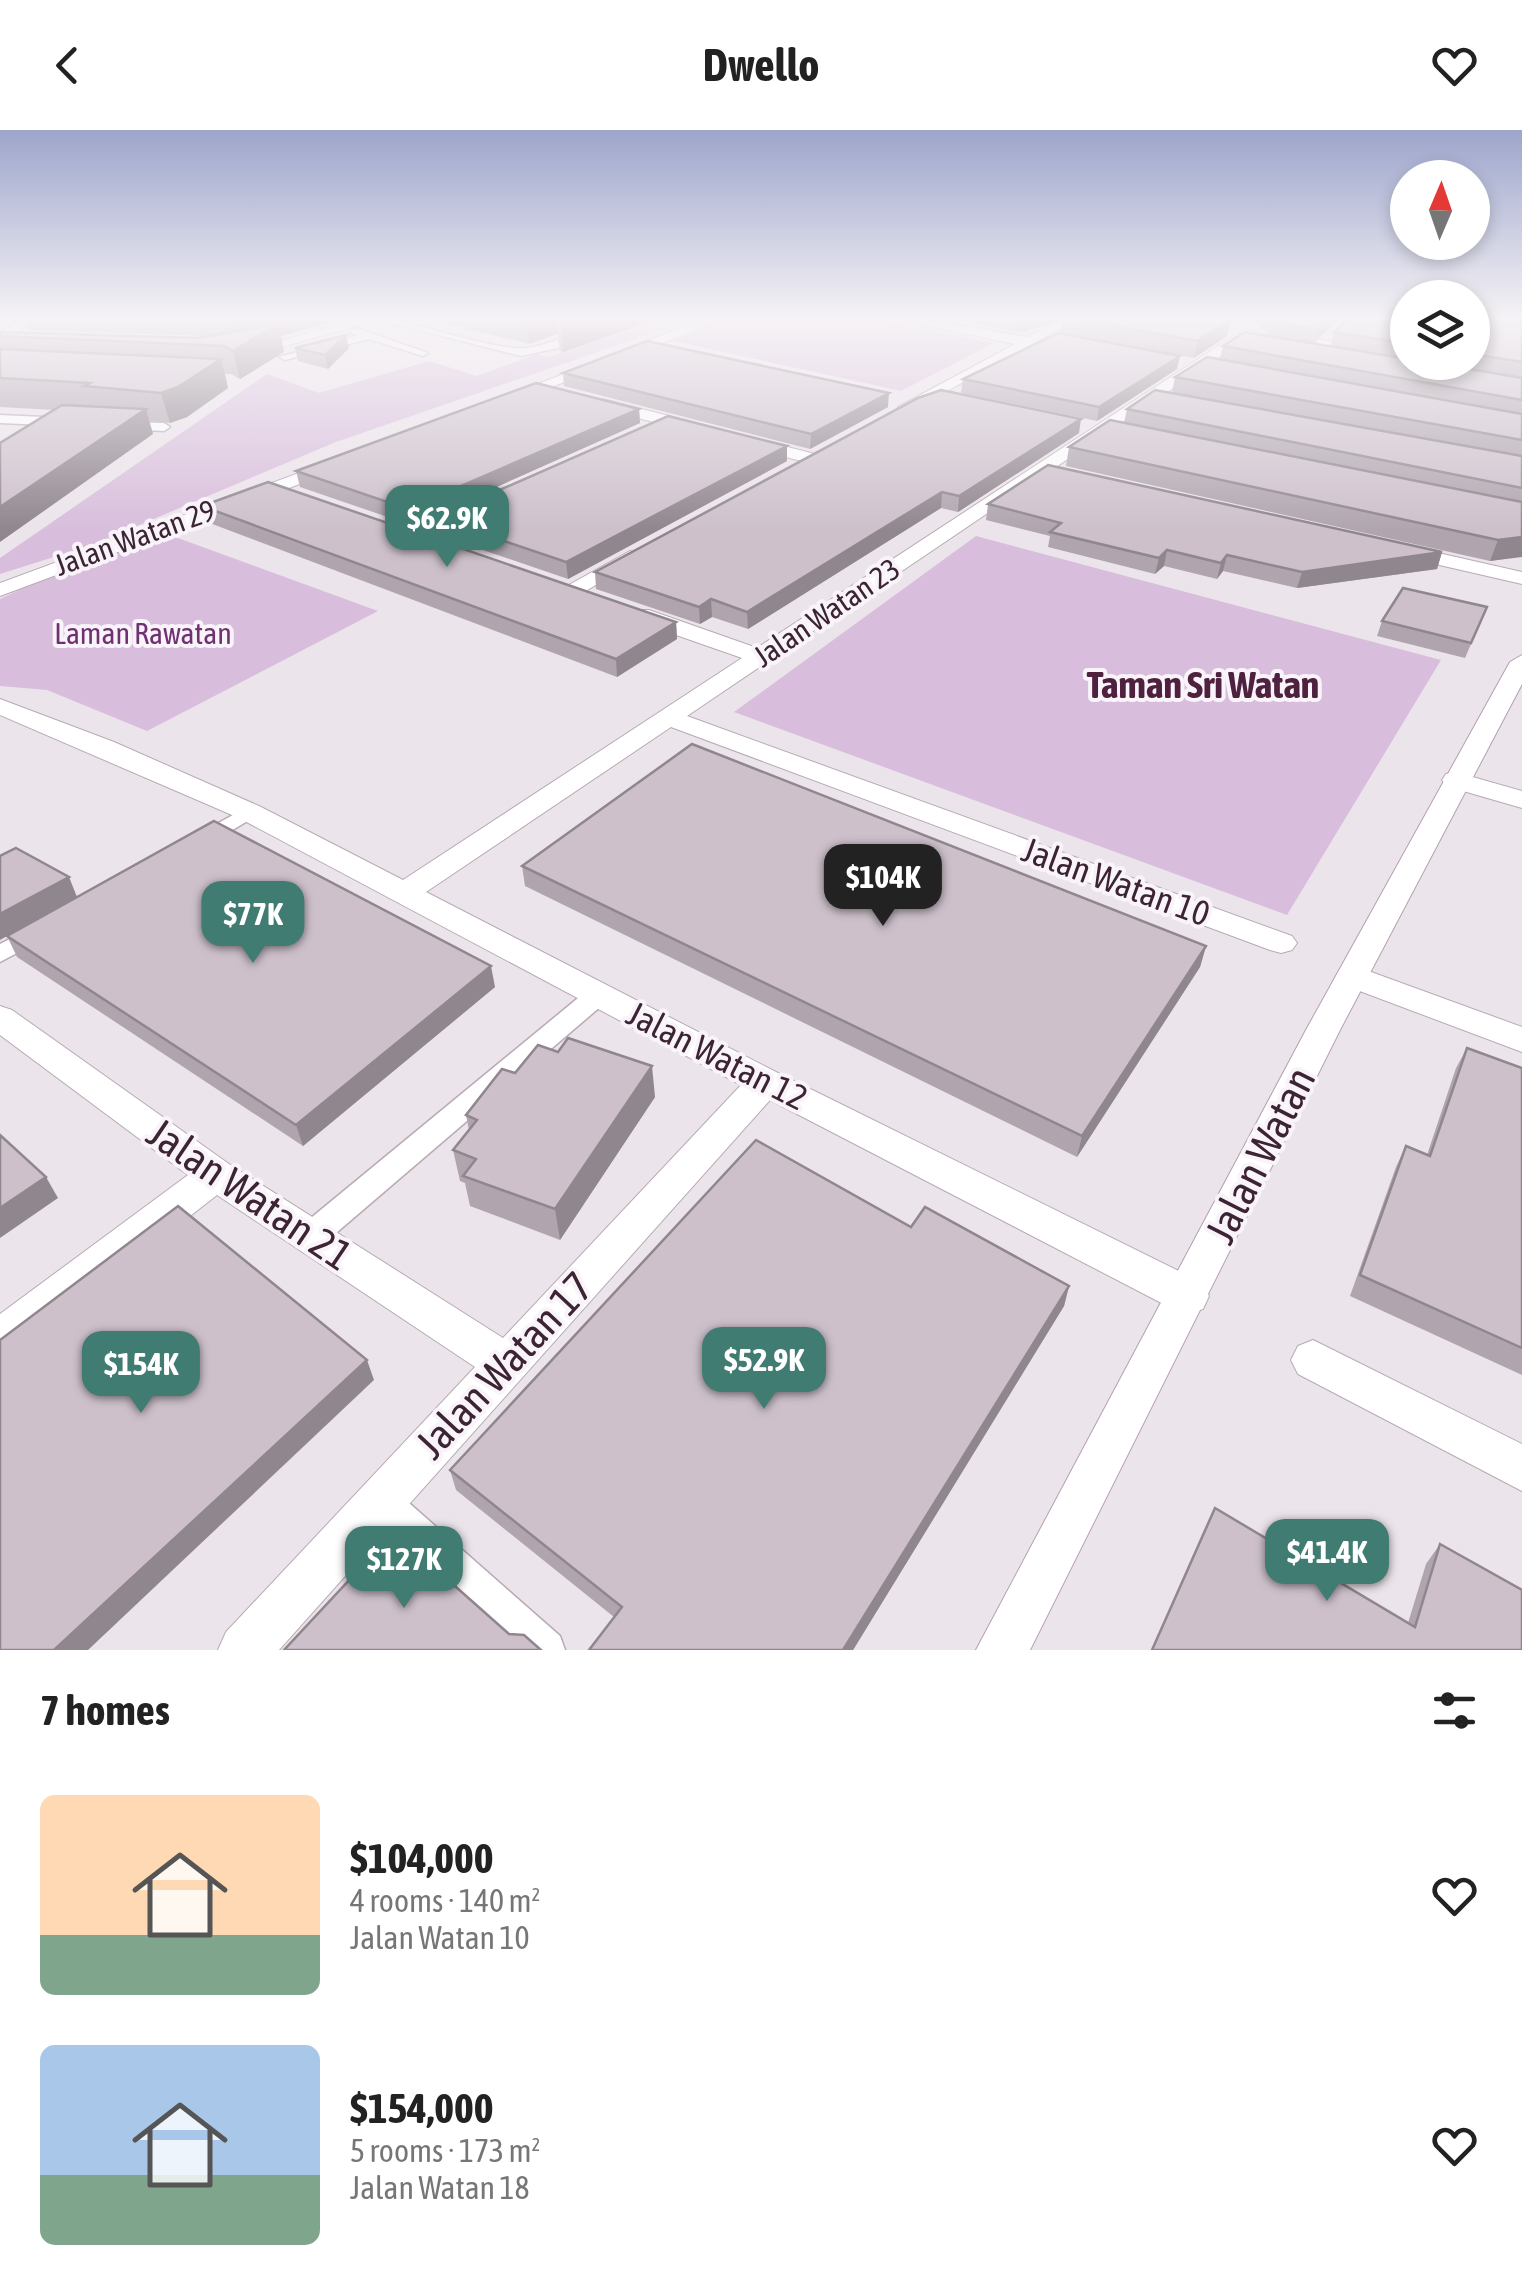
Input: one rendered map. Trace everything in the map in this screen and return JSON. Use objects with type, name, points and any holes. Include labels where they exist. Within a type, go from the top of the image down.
[{"type":"street","points":[[486,408],[536,389]]},
{"type":"street","points":[[542,389],[812,459]]},
{"type":"street","points":[[880,422],[906,402],[942,397],[956,389]]},
{"type":"street","name":"Jalan Watan 23","points":[[404,893],[761,656],[1053,472],[1101,431],[1160,401],[1173,389]]},
{"type":"street","points":[[633,436],[668,421]]},
{"type":"street","points":[[795,468],[830,450]]},
{"type":"street","name":"Jalan Watan 29","points":[[0,590],[344,462]]},
{"type":"street","points":[[274,488],[308,500]]},
{"type":"street","points":[[446,548],[403,533],[497,497]]},
{"type":"street","points":[[1388,548],[1522,578]]},
{"type":"street","points":[[640,552],[560,588],[761,656]]},
{"type":"street","name":"Jalan Watan","points":[[1002,1650],[1455,780],[1522,662]]},
{"type":"street","name":"Jalan Watan 12","points":[[0,706],[106,748],[248,812],[1188,1296]]},
{"type":"street","name":"Jalan Watan 10","points":[[669,718],[1281,943]]},
{"type":"street","points":[[1455,780],[1522,800]]},
{"type":"street","points":[[1352,976],[1522,1040]]},
{"type":"street","name":"Jalan Watan 21","points":[[0,1018],[216,1175],[506,1362]]},
{"type":"street","name":"Jalan Watan 17","points":[[244,1650],[766,1082]]},
{"type":"street","points":[[0,1339],[216,1175]]},
{"type":"street","points":[[1313,1360],[1522,1468]]},
{"type":"lane","points":[[0,419],[90,424]]},
{"type":"lane","points":[[109,424],[164,428]]},
{"type":"lane","points":[[182,850],[248,812]]},
{"type":"lane","points":[[0,954],[50,926]]},
{"type":"lane","points":[[312,1236],[598,995]]},
{"type":"lane","points":[[379,1502],[546,1650]]},
{"type":"green space","points":[[245,389],[308,389],[319,393],[333,389],[490,389],[336,442],[92,545],[0,574],[0,558]]},
{"type":"green space","name":"Laman Rawatan","points":[[167,534],[378,611],[147,731],[47,690],[0,686],[0,599],[58,571]]},
{"type":"green space","points":[[976,536],[1441,660],[1287,915],[734,712]]},
{"type":"building","points":[[116,389],[173,389],[161,393]]},
{"type":"building","points":[[520,389],[560,389],[639,409],[408,509],[296,471]]},
{"type":"building","points":[[628,389],[870,389],[889,393],[811,434]]},
{"type":"building","points":[[1011,389],[1128,389],[1099,407]]},
{"type":"building","points":[[1241,389],[1383,389],[1522,414],[1522,440]]},
{"type":"building","points":[[1461,389],[1522,389],[1522,400]]},
{"type":"building","points":[[941,390],[1081,419],[959,496],[942,492],[747,612],[711,599],[699,607],[595,572],[918,398]]},
{"type":"building","points":[[1155,390],[1522,456],[1522,488],[1127,409]]},
{"type":"building","points":[[62,405],[146,409],[0,507],[0,443]]},
{"type":"building","points":[[668,416],[787,446],[566,562],[436,518]]},
{"type":"building","points":[[1110,420],[1522,502],[1522,537],[1498,540],[1069,447]]},
{"type":"building","points":[[1048,465],[1442,552],[1302,572],[1227,555],[1221,563],[1167,550],[1159,558],[1050,532],[1061,523],[988,504]]},
{"type":"building","points":[[268,482],[676,622],[616,659],[202,506]]},
{"type":"building","points":[[1403,588],[1487,607],[1471,643],[1382,621]]},
{"type":"building","points":[[692,744],[1206,946],[1082,1136],[522,866]]},
{"type":"building","points":[[214,821],[491,966],[296,1125],[7,936]]},
{"type":"building","points":[[16,848],[69,877],[0,914],[0,856]]},
{"type":"building","points":[[568,1038],[652,1066],[555,1209],[463,1176],[476,1159],[453,1150],[477,1120],[466,1115],[502,1069],[515,1073],[538,1045],[558,1052]]},
{"type":"building","points":[[1467,1048],[1522,1068],[1522,1348],[1360,1275],[1406,1146],[1430,1156]]},
{"type":"building","points":[[0,1135],[46,1177],[0,1208]]},
{"type":"building","points":[[756,1140],[911,1227],[925,1207],[1069,1286],[843,1650],[589,1650],[622,1607],[450,1470]]},
{"type":"building","points":[[178,1206],[367,1360],[54,1650],[0,1650],[0,1340]]},
{"type":"building","points":[[1215,1508],[1415,1627],[1440,1544],[1522,1590],[1522,1650],[1152,1650]]},
{"type":"building","points":[[394,1532],[509,1634],[524,1635],[541,1650],[284,1650]]},
{"type":"district","name":"Taman Sri Watan","points":[[1203,685]]}]
